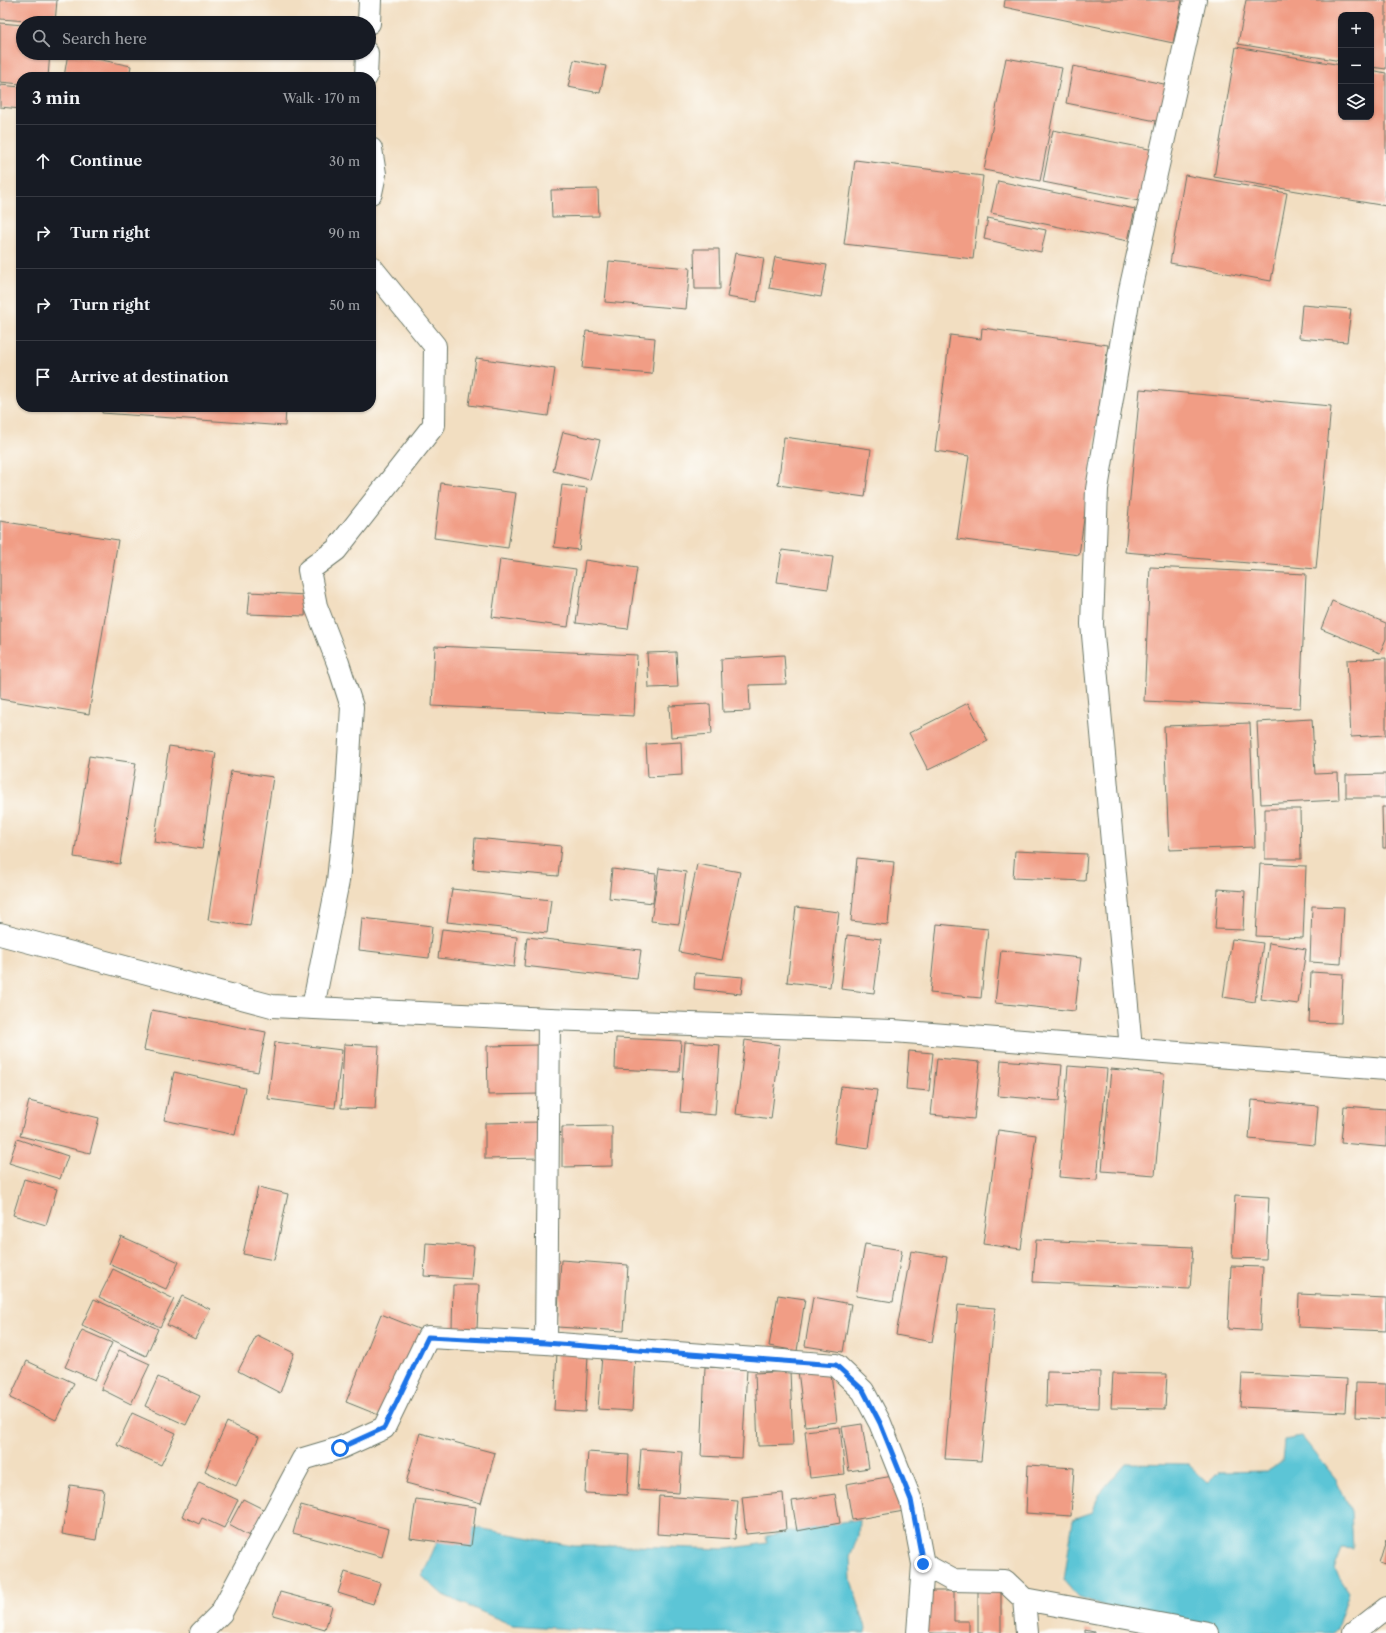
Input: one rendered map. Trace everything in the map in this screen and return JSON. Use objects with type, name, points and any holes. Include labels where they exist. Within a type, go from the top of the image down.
[{"type":"street","points":[[369,16],[370,0]]},
{"type":"street","points":[[1131,1049],[1092,624],[1097,489],[1130,290],[1195,0]]},
{"type":"street","points":[[366,72],[367,60]]},
{"type":"street","points":[[313,1007],[338,881],[348,790],[352,707],[338,663],[316,606],[309,570],[336,550],[434,425],[435,346],[376,273]]},
{"type":"street","points":[[0,934],[272,1006],[549,1019],[894,1031],[1386,1068]]},
{"type":"street","points":[[546,1343],[549,1019]]},
{"type":"street","points":[[201,1633],[221,1613],[303,1459],[340,1448],[384,1428],[428,1337],[546,1343],[836,1365],[863,1390],[880,1423],[911,1500],[923,1564],[918,1633]]},
{"type":"street","points":[[923,1564],[952,1580],[1006,1581],[1024,1599],[1208,1633]]},
{"type":"street","points":[[1024,1599],[1027,1633]]},
{"type":"street","points":[[1354,1633],[1386,1608]]},
{"type":"water","points":[[1302,1437],[1336,1479],[1351,1510],[1353,1549],[1342,1548],[1334,1569],[1349,1592],[1337,1628],[1332,1633],[1210,1633],[1129,1615],[1077,1596],[1064,1581],[1073,1519],[1093,1512],[1098,1495],[1126,1463],[1188,1464],[1208,1483],[1219,1472],[1268,1471],[1282,1462],[1284,1440]]},
{"type":"water","points":[[859,1519],[858,1537],[850,1556],[851,1580],[866,1628],[865,1633],[626,1633],[512,1625],[443,1595],[422,1576],[446,1522],[573,1546],[726,1549],[767,1543],[766,1536]]},
{"type":"building","points":[[0,0],[57,0],[56,16],[16,16],[16,20],[0,19]]},
{"type":"building","points":[[1005,0],[1182,0],[1173,43],[1004,7]]},
{"type":"building","points":[[1246,0],[1386,0],[1386,69],[1374,67],[1374,12],[1338,12],[1338,61],[1238,44]]},
{"type":"building","points":[[0,23],[16,24],[16,60],[49,60],[48,72],[16,72],[16,84],[0,82]]},
{"type":"building","points":[[1236,47],[1338,64],[1338,120],[1374,120],[1374,71],[1386,73],[1386,206],[1214,177]]},
{"type":"building","points":[[1006,58],[1062,68],[1040,181],[984,170]]},
{"type":"building","points":[[67,60],[102,60],[131,66],[130,72],[65,72]]},
{"type":"building","points":[[574,60],[606,66],[600,93],[568,87]]},
{"type":"building","points":[[1073,66],[1169,85],[1161,122],[1066,103]]},
{"type":"building","points":[[0,85],[16,87],[16,109],[0,107]]},
{"type":"building","points":[[1053,130],[1154,150],[1144,202],[1043,182]]},
{"type":"building","points":[[855,160],[983,176],[973,259],[844,244]]},
{"type":"building","points":[[1185,175],[1287,193],[1271,281],[1170,263]]},
{"type":"building","points":[[998,181],[1135,209],[1128,241],[991,213]]},
{"type":"building","points":[[598,189],[599,216],[552,217],[551,190]]},
{"type":"building","points":[[988,218],[1046,230],[1041,252],[984,239]]},
{"type":"building","points":[[694,249],[719,249],[720,289],[695,289]]},
{"type":"building","points":[[735,253],[764,258],[757,302],[727,297]]},
{"type":"building","points":[[775,257],[827,265],[821,297],[769,288]]},
{"type":"building","points":[[609,261],[690,268],[686,309],[605,302]]},
{"type":"building","points":[[1302,305],[1351,309],[1347,342],[1299,338]]},
{"type":"building","points":[[982,328],[1108,345],[1079,555],[957,539],[969,456],[935,451],[950,335],[981,339]]},
{"type":"building","points":[[586,331],[655,338],[652,374],[582,368]]},
{"type":"building","points":[[476,358],[555,369],[548,416],[469,405]]},
{"type":"building","points":[[1140,389],[1331,406],[1316,569],[1125,552]]},
{"type":"building","points":[[102,412],[286,412],[285,426]]},
{"type":"building","points":[[563,432],[600,440],[590,480],[553,471]]},
{"type":"building","points":[[784,437],[871,449],[865,497],[778,485]]},
{"type":"building","points":[[441,483],[516,493],[508,548],[434,538]]},
{"type":"building","points":[[562,485],[587,488],[579,550],[554,547]]},
{"type":"building","points":[[0,521],[118,540],[89,714],[0,699]]},
{"type":"building","points":[[782,550],[833,557],[828,589],[777,582]]},
{"type":"building","points":[[500,559],[576,569],[568,627],[492,617]]},
{"type":"building","points":[[585,560],[637,568],[628,629],[576,623]]},
{"type":"building","points":[[1150,567],[1306,574],[1300,708],[1144,701]]},
{"type":"building","points":[[250,592],[306,595],[305,616],[248,614]]},
{"type":"building","points":[[1332,601],[1386,623],[1386,639],[1380,653],[1321,629]]},
{"type":"building","points":[[435,646],[637,655],[634,716],[432,706]]},
{"type":"building","points":[[676,652],[678,687],[649,688],[647,653]]},
{"type":"building","points":[[784,655],[786,684],[749,685],[750,711],[723,712],[721,659]]},
{"type":"building","points":[[1386,658],[1386,735],[1351,737],[1347,660]]},
{"type":"building","points":[[968,703],[988,741],[928,770],[909,733]]},
{"type":"building","points":[[710,704],[712,734],[671,737],[669,706]]},
{"type":"building","points":[[1312,719],[1315,774],[1338,773],[1339,800],[1261,804],[1257,722]]},
{"type":"building","points":[[1250,723],[1255,847],[1169,850],[1164,726]]},
{"type":"building","points":[[681,742],[682,775],[648,777],[646,744]]},
{"type":"building","points":[[169,746],[216,753],[202,849],[154,842]]},
{"type":"building","points":[[89,756],[136,763],[120,864],[74,857]]},
{"type":"building","points":[[231,771],[273,777],[250,926],[208,920]]},
{"type":"building","points":[[1386,774],[1386,798],[1346,798],[1346,775]]},
{"type":"building","points":[[1382,807],[1386,807],[1386,848],[1383,848]]},
{"type":"building","points":[[1265,809],[1300,809],[1301,859],[1265,859]]},
{"type":"building","points":[[475,838],[561,846],[558,876],[473,869]]},
{"type":"building","points":[[1015,851],[1087,854],[1085,881],[1013,878]]},
{"type":"building","points":[[857,858],[894,862],[888,925],[851,921]]},
{"type":"building","points":[[697,864],[740,872],[722,960],[679,952]]},
{"type":"building","points":[[1260,864],[1306,866],[1303,938],[1256,936]]},
{"type":"building","points":[[659,868],[686,872],[679,924],[651,921]]},
{"type":"building","points":[[612,869],[656,874],[653,903],[609,898]]},
{"type":"building","points":[[452,889],[551,900],[547,933],[447,922]]},
{"type":"building","points":[[1218,889],[1245,891],[1243,930],[1215,929]]},
{"type":"building","points":[[1312,906],[1344,907],[1341,964],[1310,962]]},
{"type":"building","points":[[796,907],[839,912],[830,987],[787,982]]},
{"type":"building","points":[[362,918],[432,926],[429,958],[359,950]]},
{"type":"building","points":[[937,924],[988,929],[981,998],[930,993]]},
{"type":"building","points":[[442,929],[517,937],[514,967],[438,958]]},
{"type":"building","points":[[847,935],[881,939],[874,993],[841,989]]},
{"type":"building","points":[[527,937],[641,950],[637,979],[524,966]]},
{"type":"building","points":[[1232,939],[1263,943],[1255,1002],[1223,997]]},
{"type":"building","points":[[1269,943],[1306,949],[1298,1004],[1261,999]]},
{"type":"building","points":[[1001,950],[1081,958],[1075,1011],[995,1003]]},
{"type":"building","points":[[1311,972],[1343,974],[1341,1023],[1309,1022]]},
{"type":"building","points":[[695,973],[743,977],[741,994],[694,989]]},
{"type":"building","points":[[152,1010],[266,1032],[258,1072],[144,1050]]},
{"type":"building","points":[[616,1038],[681,1041],[679,1072],[615,1069]]},
{"type":"building","points":[[745,1040],[780,1045],[771,1119],[736,1114]]},
{"type":"building","points":[[275,1042],[342,1050],[335,1108],[268,1099]]},
{"type":"building","points":[[685,1042],[720,1045],[715,1115],[680,1112]]},
{"type":"building","points":[[344,1044],[379,1046],[375,1109],[341,1108]]},
{"type":"building","points":[[540,1045],[540,1094],[488,1095],[487,1046]]},
{"type":"building","points":[[909,1051],[933,1053],[929,1091],[906,1089]]},
{"type":"building","points":[[937,1058],[980,1062],[974,1119],[931,1115]]},
{"type":"building","points":[[1001,1060],[1062,1065],[1059,1101],[998,1096]]},
{"type":"building","points":[[1068,1066],[1107,1069],[1097,1180],[1059,1177]]},
{"type":"building","points":[[1111,1069],[1164,1074],[1155,1175],[1102,1171]]},
{"type":"building","points":[[174,1072],[245,1088],[235,1135],[164,1120]]},
{"type":"building","points":[[841,1086],[877,1090],[869,1148],[834,1143]]},
{"type":"building","points":[[1252,1100],[1318,1106],[1315,1145],[1249,1139]]},
{"type":"building","points":[[29,1101],[99,1118],[90,1153],[20,1136]]},
{"type":"building","points":[[1344,1106],[1386,1109],[1386,1147],[1341,1143]]},
{"type":"building","points":[[542,1122],[543,1158],[485,1159],[485,1123]]},
{"type":"building","points":[[612,1126],[612,1166],[562,1167],[562,1127]]},
{"type":"building","points":[[998,1130],[1036,1135],[1021,1249],[983,1244]]},
{"type":"building","points":[[17,1139],[68,1156],[60,1179],[9,1163]]},
{"type":"building","points":[[24,1179],[57,1189],[46,1225],[13,1215]]},
{"type":"building","points":[[258,1187],[288,1194],[274,1260],[243,1254]]},
{"type":"building","points":[[1235,1195],[1269,1197],[1266,1259],[1232,1258]]},
{"type":"building","points":[[121,1236],[179,1262],[166,1289],[109,1264]]},
{"type":"building","points":[[1036,1240],[1193,1247],[1190,1289],[1033,1282]]},
{"type":"building","points":[[426,1243],[474,1246],[471,1279],[424,1276]]},
{"type":"building","points":[[865,1244],[902,1250],[893,1302],[856,1296]]},
{"type":"building","points":[[911,1251],[947,1257],[932,1342],[896,1335]]},
{"type":"building","points":[[561,1260],[628,1265],[624,1331],[557,1327]]},
{"type":"building","points":[[1231,1266],[1263,1267],[1260,1331],[1228,1329]]},
{"type":"building","points":[[113,1269],[174,1299],[160,1327],[99,1297]]},
{"type":"building","points":[[453,1285],[479,1285],[477,1329],[452,1329]]},
{"type":"building","points":[[1299,1294],[1386,1298],[1386,1331],[1298,1327]]},
{"type":"building","points":[[778,1295],[805,1299],[797,1351],[769,1346]]},
{"type":"building","points":[[182,1296],[210,1309],[195,1339],[167,1325]]},
{"type":"building","points":[[813,1297],[851,1304],[843,1352],[805,1346]]},
{"type":"building","points":[[94,1299],[158,1329],[146,1356],[82,1325]]},
{"type":"building","points":[[958,1305],[995,1308],[981,1461],[945,1459]]},
{"type":"building","points":[[381,1314],[421,1330],[386,1418],[346,1402]]},
{"type":"building","points":[[82,1330],[112,1343],[95,1380],[65,1367]]},
{"type":"building","points":[[257,1335],[294,1353],[280,1393],[238,1371]]},
{"type":"building","points":[[119,1350],[150,1364],[131,1404],[101,1389]]},
{"type":"building","points":[[557,1352],[588,1355],[585,1412],[554,1410]]},
{"type":"building","points":[[602,1355],[635,1356],[632,1411],[598,1409]]},
{"type":"building","points":[[27,1361],[74,1383],[56,1420],[10,1398]]},
{"type":"building","points":[[830,1366],[837,1422],[805,1426],[798,1371]]},
{"type":"building","points":[[705,1367],[747,1369],[742,1458],[701,1456]]},
{"type":"building","points":[[790,1371],[793,1445],[758,1446],[755,1373]]},
{"type":"building","points":[[1047,1371],[1100,1372],[1099,1408],[1046,1406]]},
{"type":"building","points":[[1113,1373],[1167,1374],[1165,1409],[1111,1408]]},
{"type":"building","points":[[1242,1374],[1347,1379],[1345,1412],[1240,1407]]},
{"type":"building","points":[[158,1377],[200,1396],[186,1425],[145,1406]]},
{"type":"building","points":[[1356,1383],[1386,1384],[1386,1419],[1355,1417]]},
{"type":"building","points":[[132,1413],[176,1433],[161,1465],[117,1445]]},
{"type":"building","points":[[227,1422],[259,1437],[236,1486],[205,1471]]},
{"type":"building","points":[[862,1424],[869,1468],[849,1471],[842,1427]]},
{"type":"building","points":[[840,1427],[845,1474],[810,1478],[805,1431]]},
{"type":"building","points":[[420,1433],[495,1453],[481,1503],[406,1483]]},
{"type":"building","points":[[641,1449],[682,1452],[679,1493],[638,1490]]},
{"type":"building","points":[[588,1452],[629,1455],[627,1495],[585,1493]]},
{"type":"building","points":[[1028,1465],[1074,1468],[1071,1516],[1026,1513]]},
{"type":"building","points":[[899,1475],[904,1511],[852,1520],[846,1484]]},
{"type":"building","points":[[199,1482],[238,1500],[224,1528],[202,1518],[199,1524],[182,1516]]},
{"type":"building","points":[[70,1485],[104,1490],[96,1540],[62,1534]]},
{"type":"building","points":[[783,1493],[786,1530],[746,1534],[742,1497]]},
{"type":"building","points":[[835,1494],[840,1523],[797,1531],[792,1501]]},
{"type":"building","points":[[659,1496],[738,1501],[735,1539],[657,1534]]},
{"type":"building","points":[[243,1499],[265,1510],[251,1537],[229,1525]]},
{"type":"building","points":[[416,1499],[476,1507],[471,1546],[410,1538]]},
{"type":"building","points":[[301,1505],[389,1529],[382,1557],[293,1533]]},
{"type":"building","points":[[1386,1540],[1386,1565],[1379,1563]]},
{"type":"building","points":[[345,1572],[380,1583],[373,1604],[338,1593]]},
{"type":"building","points":[[924,1591],[954,1591],[954,1621],[969,1621],[969,1633],[924,1633]]},
{"type":"building","points":[[978,1591],[1001,1591],[1001,1633],[978,1633]]},
{"type":"building","points":[[280,1592],[332,1606],[325,1630],[273,1615]]},
{"type":"building","points":[[1085,1630],[1094,1632],[1094,1633],[1085,1633]]},
{"type":"route","points":[[340,1448],[384,1428],[428,1337],[624,1348],[836,1365],[863,1390],[880,1423],[911,1500],[923,1564]]}]
